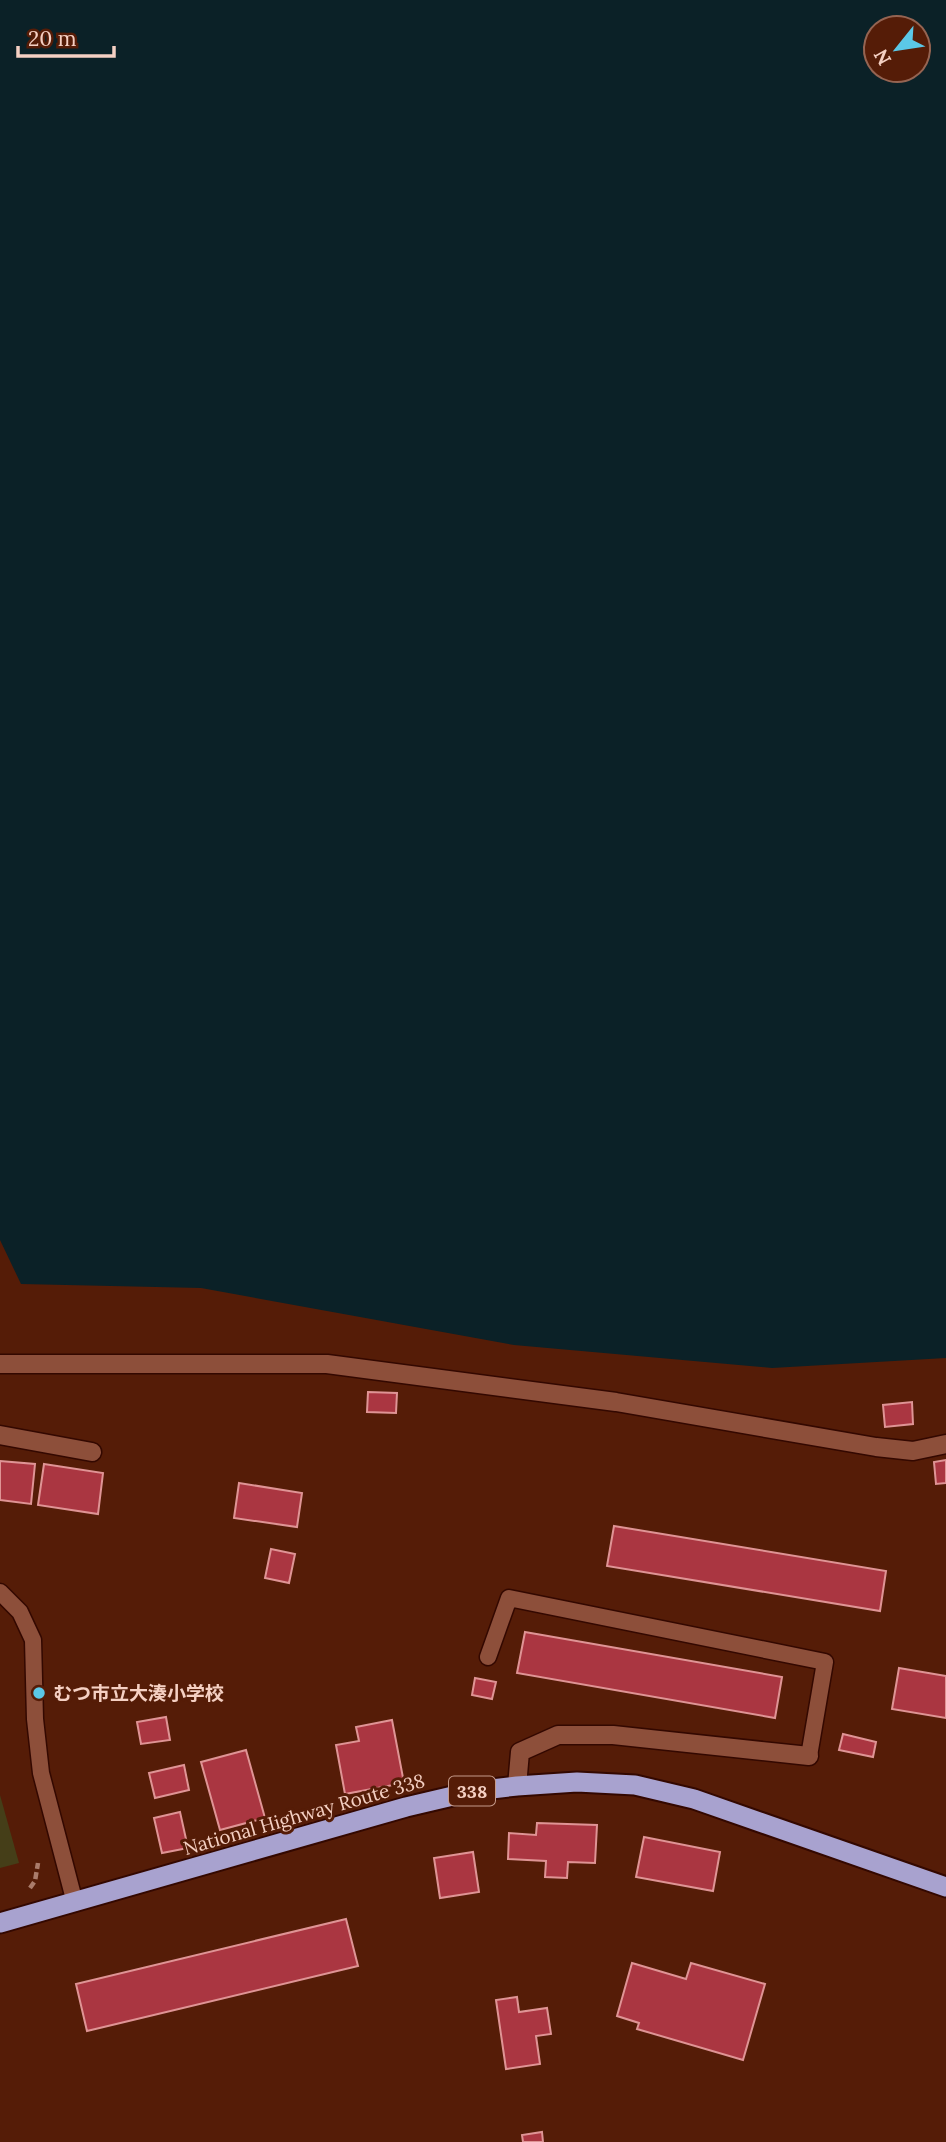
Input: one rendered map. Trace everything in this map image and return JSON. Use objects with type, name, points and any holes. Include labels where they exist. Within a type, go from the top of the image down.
[{"type":"highway","name":"National Highway Route 338","points":[[0,1923],[406,1807],[474,1791],[577,1782],[635,1785],[682,1796],[946,1887]]},
{"type":"street","points":[[0,1364],[327,1364],[616,1402],[876,1447],[913,1451],[946,1444]]},
{"type":"street","points":[[0,1435],[92,1452]]},
{"type":"street","points":[[517,1786],[520,1752],[558,1735],[613,1735],[809,1756]]},
{"type":"lane","points":[[0,1592],[20,1612],[33,1640],[34,1719],[41,1773],[75,1903]]},
{"type":"lane","points":[[488,1657],[509,1598],[825,1662],[809,1756]]},
{"type":"shaded area","points":[[0,1795],[19,1863],[0,1868]]},
{"type":"water","points":[[0,0],[946,0],[946,1358],[772,1368],[514,1345],[201,1288],[21,1284],[0,1240]]},
{"type":"building","points":[[368,1392],[397,1393],[396,1413],[367,1412]]},
{"type":"building","points":[[912,1402],[913,1424],[885,1427],[883,1405]]},
{"type":"building","points":[[946,1460],[946,1483],[936,1484],[934,1462]]},
{"type":"building","points":[[0,1461],[35,1464],[31,1504],[0,1500]]},
{"type":"building","points":[[44,1464],[103,1473],[98,1514],[38,1505]]},
{"type":"building","points":[[239,1483],[302,1493],[297,1527],[234,1518]]},
{"type":"building","points":[[614,1526],[886,1571],[880,1611],[607,1566]]},
{"type":"building","points":[[271,1549],[295,1554],[289,1583],[265,1578]]},
{"type":"building","points":[[525,1632],[782,1677],[775,1718],[517,1673]]},
{"type":"building","points":[[899,1668],[946,1676],[946,1718],[892,1709]]},
{"type":"building","points":[[475,1678],[496,1682],[492,1699],[472,1695]]},
{"type":"building","points":[[166,1717],[170,1740],[141,1744],[137,1722]]},
{"type":"building","points":[[392,1720],[404,1783],[345,1794],[336,1745],[359,1741],[356,1727]]},
{"type":"building","points":[[843,1734],[876,1742],[873,1757],[839,1750]]},
{"type":"building","points":[[246,1750],[265,1818],[220,1830],[201,1762]]},
{"type":"building","points":[[184,1765],[189,1790],[155,1798],[149,1773]]},
{"type":"building","points":[[180,1812],[188,1848],[162,1853],[154,1818]]},
{"type":"building","points":[[537,1823],[597,1825],[595,1863],[568,1862],[567,1878],[545,1877],[546,1861],[508,1859],[509,1833],[536,1835]]},
{"type":"building","points":[[644,1837],[720,1852],[713,1891],[636,1877]]},
{"type":"building","points":[[473,1852],[479,1892],[440,1898],[434,1858]]},
{"type":"building","points":[[346,1919],[358,1966],[87,2031],[76,1984]]},
{"type":"building","points":[[632,1963],[686,1979],[691,1963],[765,1984],[743,2060],[637,2029],[639,2023],[617,2016]]},
{"type":"building","points":[[517,1997],[519,2012],[547,2008],[551,2034],[536,2036],[540,2064],[506,2069],[496,2000]]},
{"type":"building","points":[[542,2132],[543,2142],[523,2142],[522,2135]]},
{"type":"place","name":"むつ市立大湊小学校","points":[[39,1693]]}]
